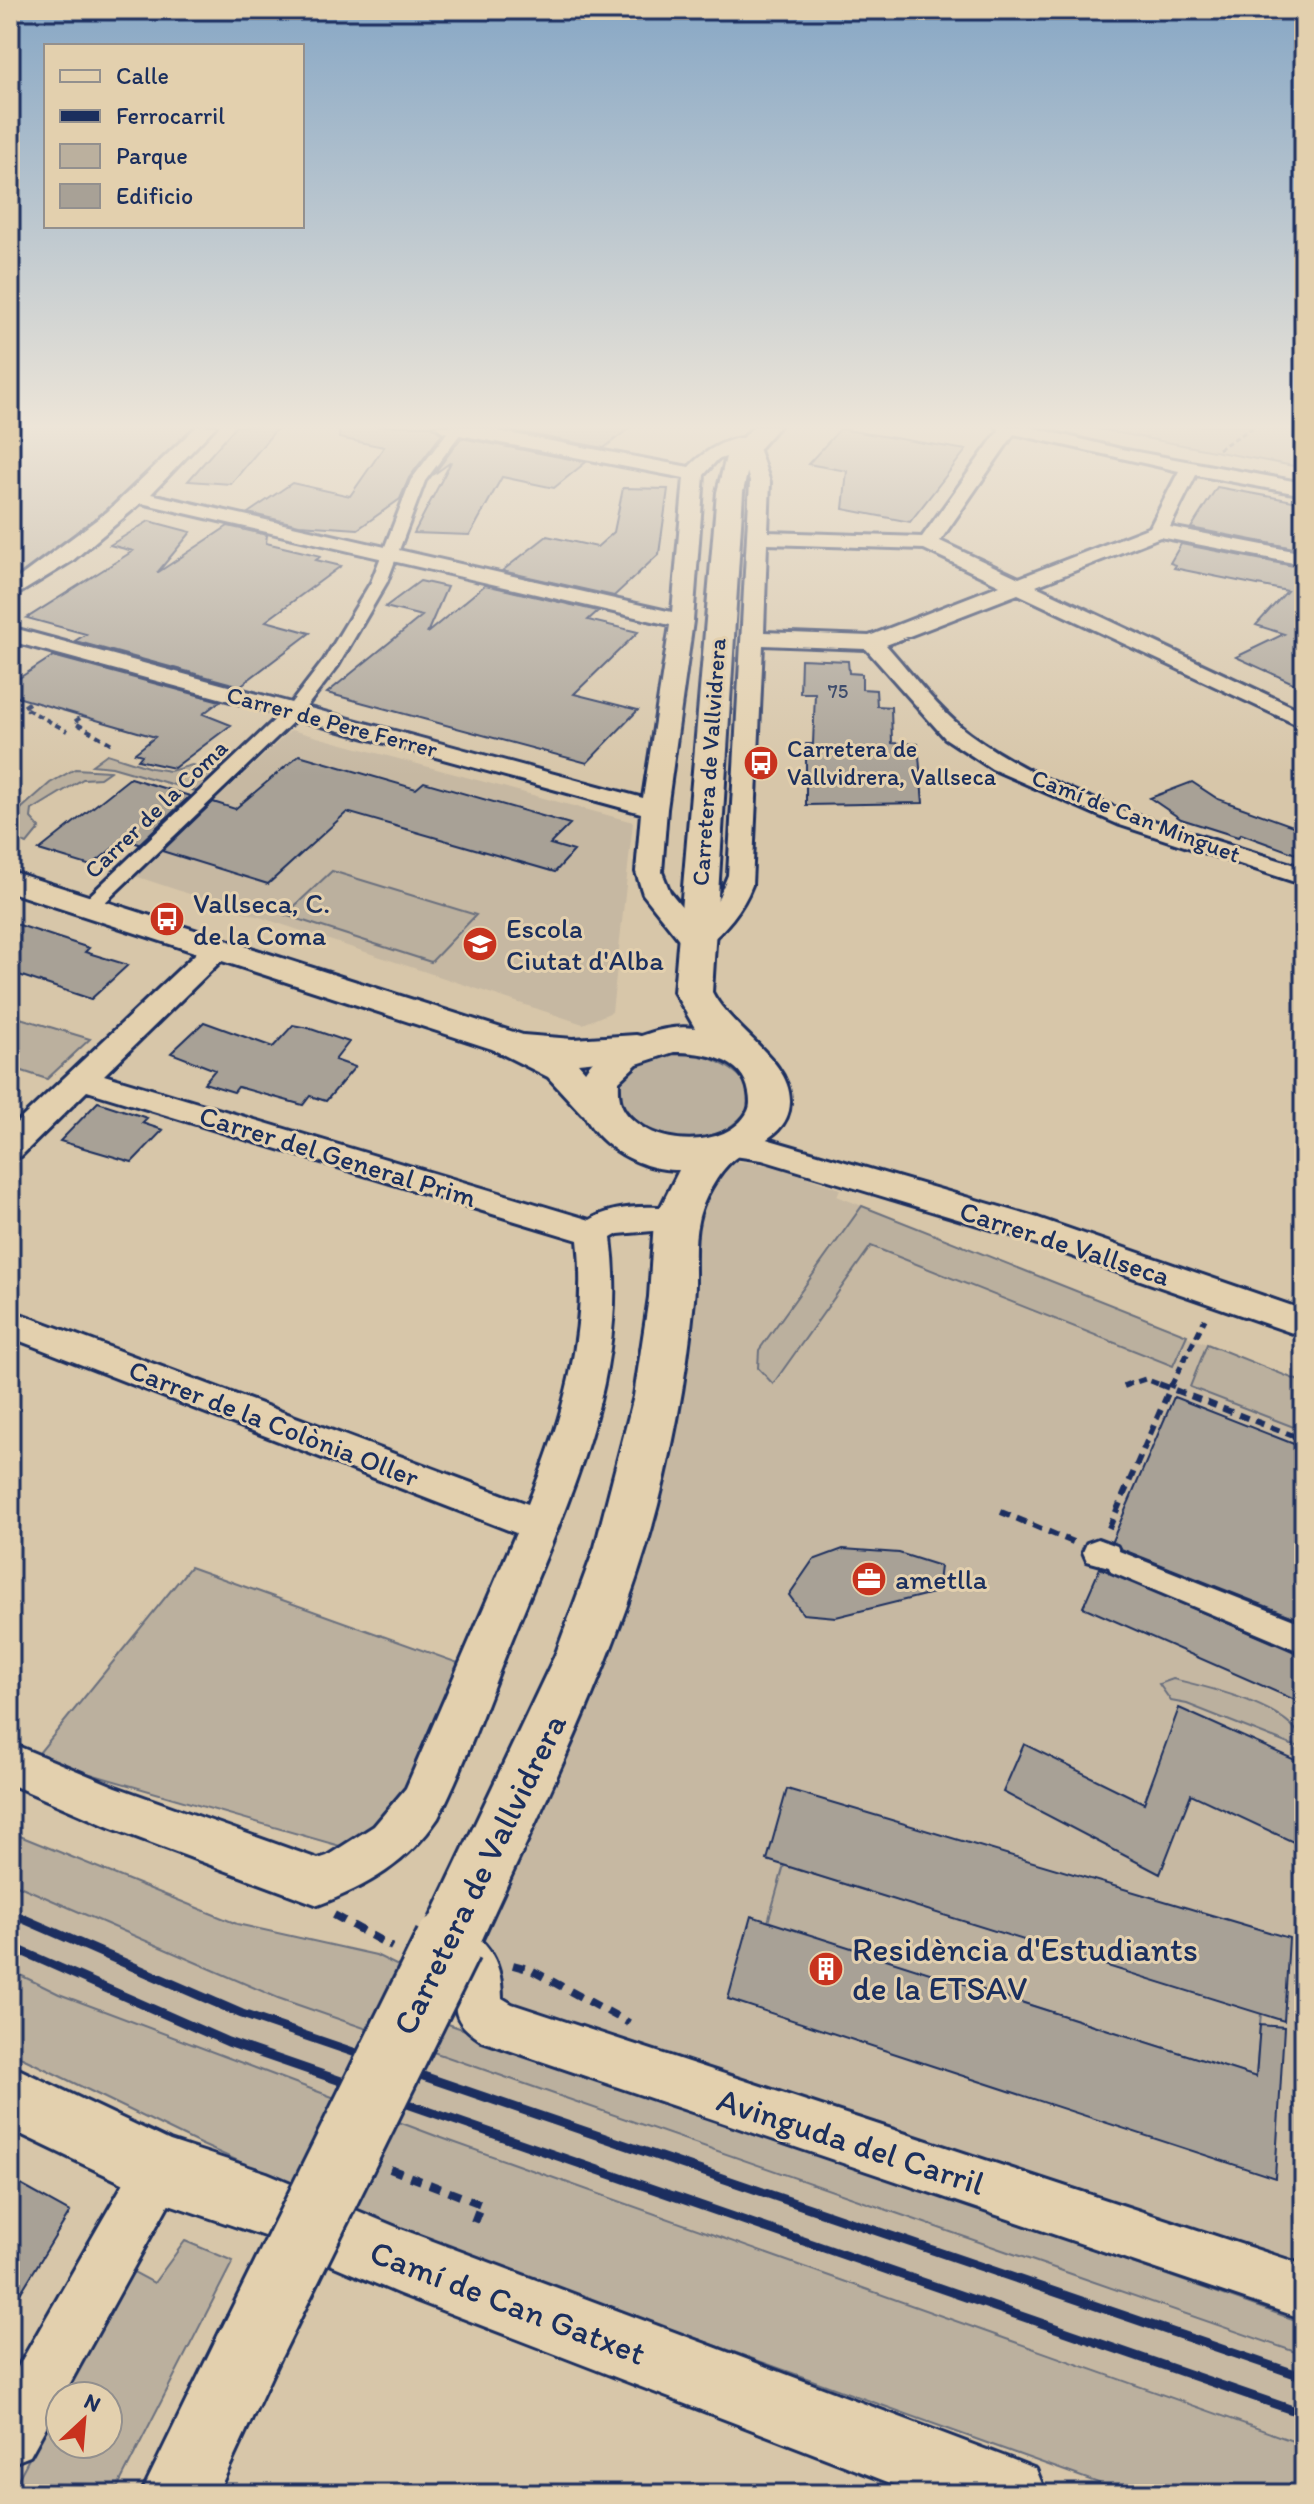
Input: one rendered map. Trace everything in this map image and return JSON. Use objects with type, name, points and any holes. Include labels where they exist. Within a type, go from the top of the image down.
[{"type":"main road","name":"Carretera de Vallvidrera","points":[[693,992],[726,543]]},
{"type":"main road","points":[[693,992],[704,1014],[738,1051],[760,1069],[771,1099],[759,1126],[725,1148],[675,1155],[618,1136],[600,1115],[596,1105],[597,1083],[612,1062],[643,1045],[693,992]]},
{"type":"main road","points":[[643,1045],[689,1039],[738,1051]]},
{"type":"main road","name":"Carretera de Vallvidrera","points":[[638,1145],[656,1166],[676,1220]]},
{"type":"main road","name":"Carretera de Vallvidrera","points":[[178,2494],[448,1944],[582,1656],[621,1547],[658,1396],[672,1297],[676,1220],[699,1171],[725,1148]]},
{"type":"street","points":[[10,593],[84,543]]},
{"type":"street","points":[[339,543],[682,621]]},
{"type":"street","name":"Carrer de la Coma","points":[[90,906],[294,711],[332,662],[379,582],[392,543]]},
{"type":"street","name":"Carretera de Vallvidrera","points":[[688,543],[682,621],[654,809],[649,872],[657,894],[695,941],[716,924],[737,895],[741,875],[757,543]]},
{"type":"street","points":[[923,543],[1304,721]]},
{"type":"street","points":[[752,638],[872,643],[1128,543]]},
{"type":"street","points":[[1220,543],[1304,559]]},
{"type":"street","name":"Carrer de Pere Ferrer","points":[[10,634],[654,809]]},
{"type":"street","name":"Camí de Can Minguet","points":[[872,643],[962,740],[987,754],[1106,809],[1304,877]]},
{"type":"street","points":[[10,881],[505,1041],[561,1068],[596,1105]]},
{"type":"street","points":[[10,1148],[219,947]]},
{"type":"street","points":[[505,1041],[573,1051],[643,1045]]},
{"type":"street","name":"Carrer del General Prim","points":[[81,1079],[594,1233]]},
{"type":"street","name":"Carrer de Vallseca","points":[[771,1099],[775,1116],[786,1136],[803,1155],[824,1168]]},
{"type":"street","name":"Carrer de Vallseca","points":[[725,1148],[763,1149],[1026,1227],[1304,1324]]},
{"type":"street","points":[[10,1763],[109,1806],[318,1882],[346,1873],[384,1848],[422,1804],[538,1524],[570,1437],[597,1338],[600,1256],[594,1233],[611,1222],[676,1220]]},
{"type":"street","name":"Carrer de la Colònia Oller","points":[[10,1323],[538,1524]]},
{"type":"street","points":[[1109,1557],[1304,1639]]},
{"type":"street","name":"Avinguda del Carril","points":[[448,1944],[470,1955],[478,1970],[478,2010],[499,2024],[1304,2292]]},
{"type":"street","name":"Camí de Can Gatxet","points":[[10,2096],[160,2169],[267,2205],[400,2261],[1011,2494]]},
{"type":"street","points":[[10,2436],[160,2169]]},
{"type":"path","points":[[29,703],[23,707],[67,731]]},
{"type":"path","points":[[80,718],[74,722],[112,744]]},
{"type":"path","points":[[1001,1512],[1109,1557],[1170,1389],[1196,1340]]},
{"type":"path","points":[[1124,1386],[1145,1379],[1304,1440]]},
{"type":"path","points":[[344,2152],[481,2204],[473,2225]]},
{"type":"shaded area","name":"Escola Ciutat d'Alba","points":[[291,730],[633,822],[612,1012],[583,1024],[135,876]]},
{"type":"shaded area","points":[[737,1161],[775,1166],[840,1189],[837,1196],[1304,1383],[1304,2292],[499,2024],[470,1955],[587,1712],[622,1602],[691,1206],[721,1168]]},
{"type":"shaded area","points":[[10,1883],[278,1998],[1304,2355],[1304,2445],[436,2136],[59,1994],[10,1970]]},
{"type":"green space","points":[[10,543],[68,543],[10,583]]},
{"type":"green space","points":[[107,754],[151,768],[170,771],[192,765],[218,772],[202,793],[112,767],[92,765]]},
{"type":"green space","points":[[75,769],[110,771],[100,778],[83,779],[32,810],[31,818],[40,828],[27,844],[10,837],[13,816],[50,783]]},
{"type":"green space","points":[[332,871],[476,915],[431,962],[285,915]]},
{"type":"green space","points":[[10,1015],[90,1039],[47,1079],[10,1067]]},
{"type":"green space","points":[[688,1052],[732,1070],[749,1090],[750,1102],[743,1115],[728,1128],[698,1141],[669,1140],[644,1130],[626,1114],[618,1095],[624,1076],[646,1060]]},
{"type":"green space","points":[[862,1206],[1187,1335],[1173,1366],[871,1246],[773,1384],[758,1368],[759,1350]]},
{"type":"green space","points":[[1207,1344],[1304,1383],[1304,1431],[1190,1387]]},
{"type":"green space","points":[[190,1567],[461,1664],[391,1820],[350,1849],[35,1758]]},
{"type":"green space","points":[[1173,1679],[1228,1693],[1269,1710],[1298,1733],[1304,1747],[1171,1701],[1159,1684]]},
{"type":"green space","points":[[10,1832],[237,1924],[376,1955],[451,1992],[448,2024],[1304,2323],[1304,2355],[278,1998],[10,1882]]},
{"type":"green space","points":[[784,1865],[1261,2013],[1256,2077],[768,1922]]},
{"type":"green space","points":[[10,1970],[59,1994],[436,2136],[1304,2445],[1304,2494],[1129,2494],[389,2228],[200,2144],[10,2052]]},
{"type":"green space","points":[[185,2241],[233,2261],[114,2494],[10,2494],[44,2431],[44,2460],[124,2460],[124,2380],[72,2380],[132,2271],[154,2283]]},
{"type":"building","points":[[182,543],[157,573],[203,543],[266,543],[321,556],[316,560],[341,566],[266,621],[310,633],[240,686],[75,641],[86,634],[27,618],[133,551],[110,545]]},
{"type":"building","points":[[538,543],[578,543],[597,547],[602,543],[661,543],[659,554],[614,596],[502,571]]},
{"type":"building","points":[[1267,543],[1304,543],[1304,550]]},
{"type":"building","points":[[1181,544],[1304,568],[1304,688],[1236,657],[1284,634],[1256,625],[1287,591],[1174,568],[1176,565],[1170,563]]},
{"type":"building","points":[[420,581],[447,587],[427,633],[485,585],[598,611],[588,620],[638,632],[574,694],[638,710],[587,763],[327,693],[422,616],[385,607]]},
{"type":"building","points":[[53,656],[220,701],[203,714],[231,725],[174,768],[138,760],[142,755],[135,753],[155,737],[10,695],[10,684]]},
{"type":"building","points":[[801,659],[848,661],[849,673],[862,674],[862,689],[876,690],[877,706],[891,707],[892,743],[918,744],[923,803],[806,805],[806,744],[813,744],[815,693],[800,693]]},
{"type":"building","points":[[299,755],[416,789],[424,782],[570,824],[550,844],[574,851],[555,872],[347,812],[268,884],[162,851],[213,802],[235,809]]},
{"type":"building","points":[[130,778],[190,796],[139,844],[124,839],[91,866],[39,850]]},
{"type":"building","points":[[1192,782],[1218,799],[1304,830],[1304,857],[1241,834],[1238,837],[1181,819],[1150,798]]},
{"type":"building","points":[[10,922],[89,948],[85,952],[128,965],[91,999],[10,972]]},
{"type":"building","points":[[204,1022],[273,1047],[293,1025],[308,1028],[349,1042],[335,1060],[355,1067],[326,1101],[310,1096],[303,1105],[238,1087],[234,1092],[204,1083],[215,1070],[171,1053]]},
{"type":"building","points":[[98,1102],[147,1118],[142,1123],[163,1130],[132,1162],[60,1141]]},
{"type":"building","points":[[1174,1397],[1304,1448],[1304,1621],[1121,1549],[1112,1541]]},
{"type":"building","name":"ametlla","points":[[843,1549],[899,1553],[940,1566],[937,1592],[836,1617],[803,1614],[789,1595],[813,1560]]},
{"type":"building","points":[[1100,1568],[1304,1656],[1304,1704],[1083,1607]]},
{"type":"building","points":[[1179,1708],[1304,1764],[1304,1847],[1191,1794],[1160,1874],[1003,1792],[1024,1744],[1144,1803]]},
{"type":"building","points":[[787,1789],[1289,1938],[1284,2021],[767,1860]]},
{"type":"building","points":[[751,1916],[1256,2077],[1260,2025],[1284,2027],[1275,2178],[728,1999]]},
{"type":"building","points":[[10,2179],[70,2212],[10,2310]]},
{"type":"railway","points":[[10,1913],[242,2014],[1304,2377]]},
{"type":"railway","points":[[10,1946],[228,2042],[1304,2414]]},
{"type":"place","name":"Carretera de Vallvidrera, Vallseca","points":[[761,763]]},
{"type":"place","name":"Vallseca, C. de la Coma","points":[[167,919]]},
{"type":"place","name":"Escola Ciutat d'Alba","points":[[480,944]]},
{"type":"place","name":"ametlla","points":[[869,1579]]},
{"type":"place","name":"Residència d'Estudiants de la ETSAV","points":[[826,1969]]}]
